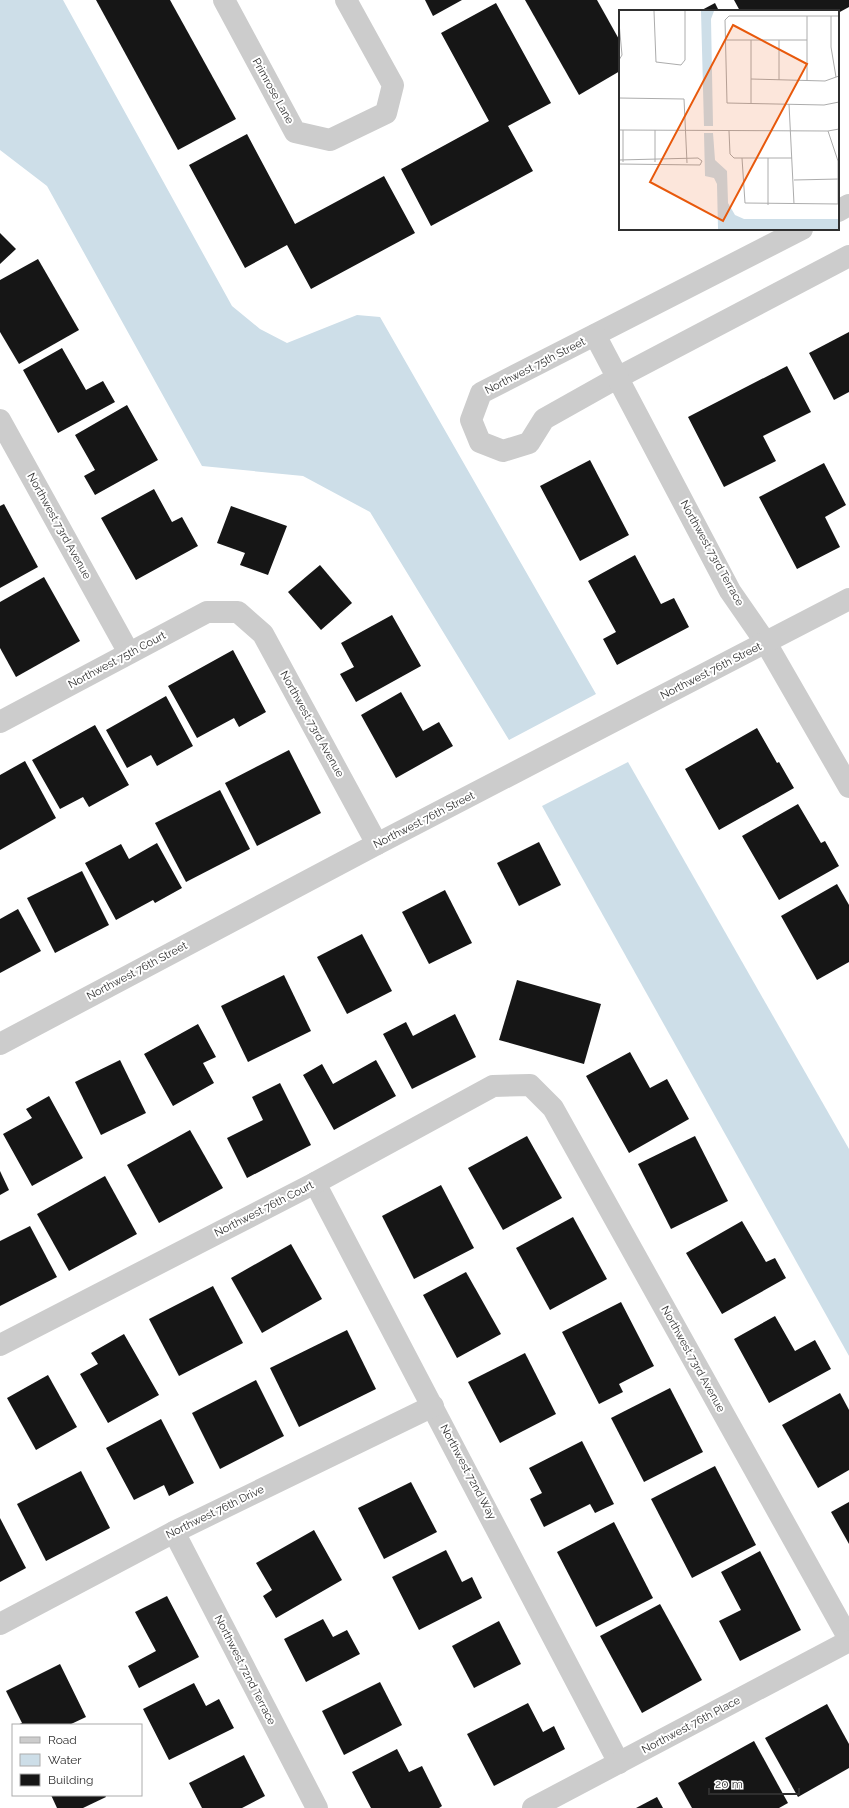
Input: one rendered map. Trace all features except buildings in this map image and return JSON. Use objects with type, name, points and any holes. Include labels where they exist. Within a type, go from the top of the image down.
[{"type":"street","name":"Primrose Lane","points":[[224,0],[295,132],[330,140],[386,113],[393,85],[346,0]]},
{"type":"street","points":[[839,210],[849,205]]},
{"type":"street","name":"Northwest 75th Street","points":[[800,230],[481,393],[471,420],[480,442],[503,451],[529,443],[544,419],[617,378],[849,256]]},
{"type":"street","name":"Northwest 73rd Terrace","points":[[594,335],[730,591],[766,643],[849,787]]},
{"type":"street","name":"Northwest 73rd Avenue","points":[[0,420],[129,653]]},
{"type":"street","name":"Northwest 76th Street","points":[[0,1044],[378,844],[766,643],[849,598]]},
{"type":"street","name":"Northwest 75th Court","points":[[0,722],[207,612],[238,612]]},
{"type":"street","name":"Northwest 73rd Avenue","points":[[238,612],[263,634],[378,844]]},
{"type":"street","name":"Northwest 73rd Avenue","points":[[530,1085],[553,1108],[849,1640]]},
{"type":"street","name":"Northwest 76th Court","points":[[0,1345],[315,1183],[492,1086],[530,1085]]},
{"type":"street","name":"Northwest 72nd Way","points":[[315,1183],[620,1763]]},
{"type":"street","name":"Northwest 76th Drive","points":[[0,1624],[174,1532],[433,1406]]},
{"type":"street","name":"Northwest 72nd Terrace","points":[[174,1532],[317,1808]]},
{"type":"street","name":"Northwest 76th Place","points":[[533,1808],[849,1640]]},
{"type":"water","points":[[0,0],[63,0],[232,306],[260,329],[287,343],[357,315],[380,317],[596,694],[509,740],[370,512],[303,476],[202,466],[47,186],[0,150]]},
{"type":"water","points":[[628,762],[849,1149],[849,1356],[542,806]]}]
